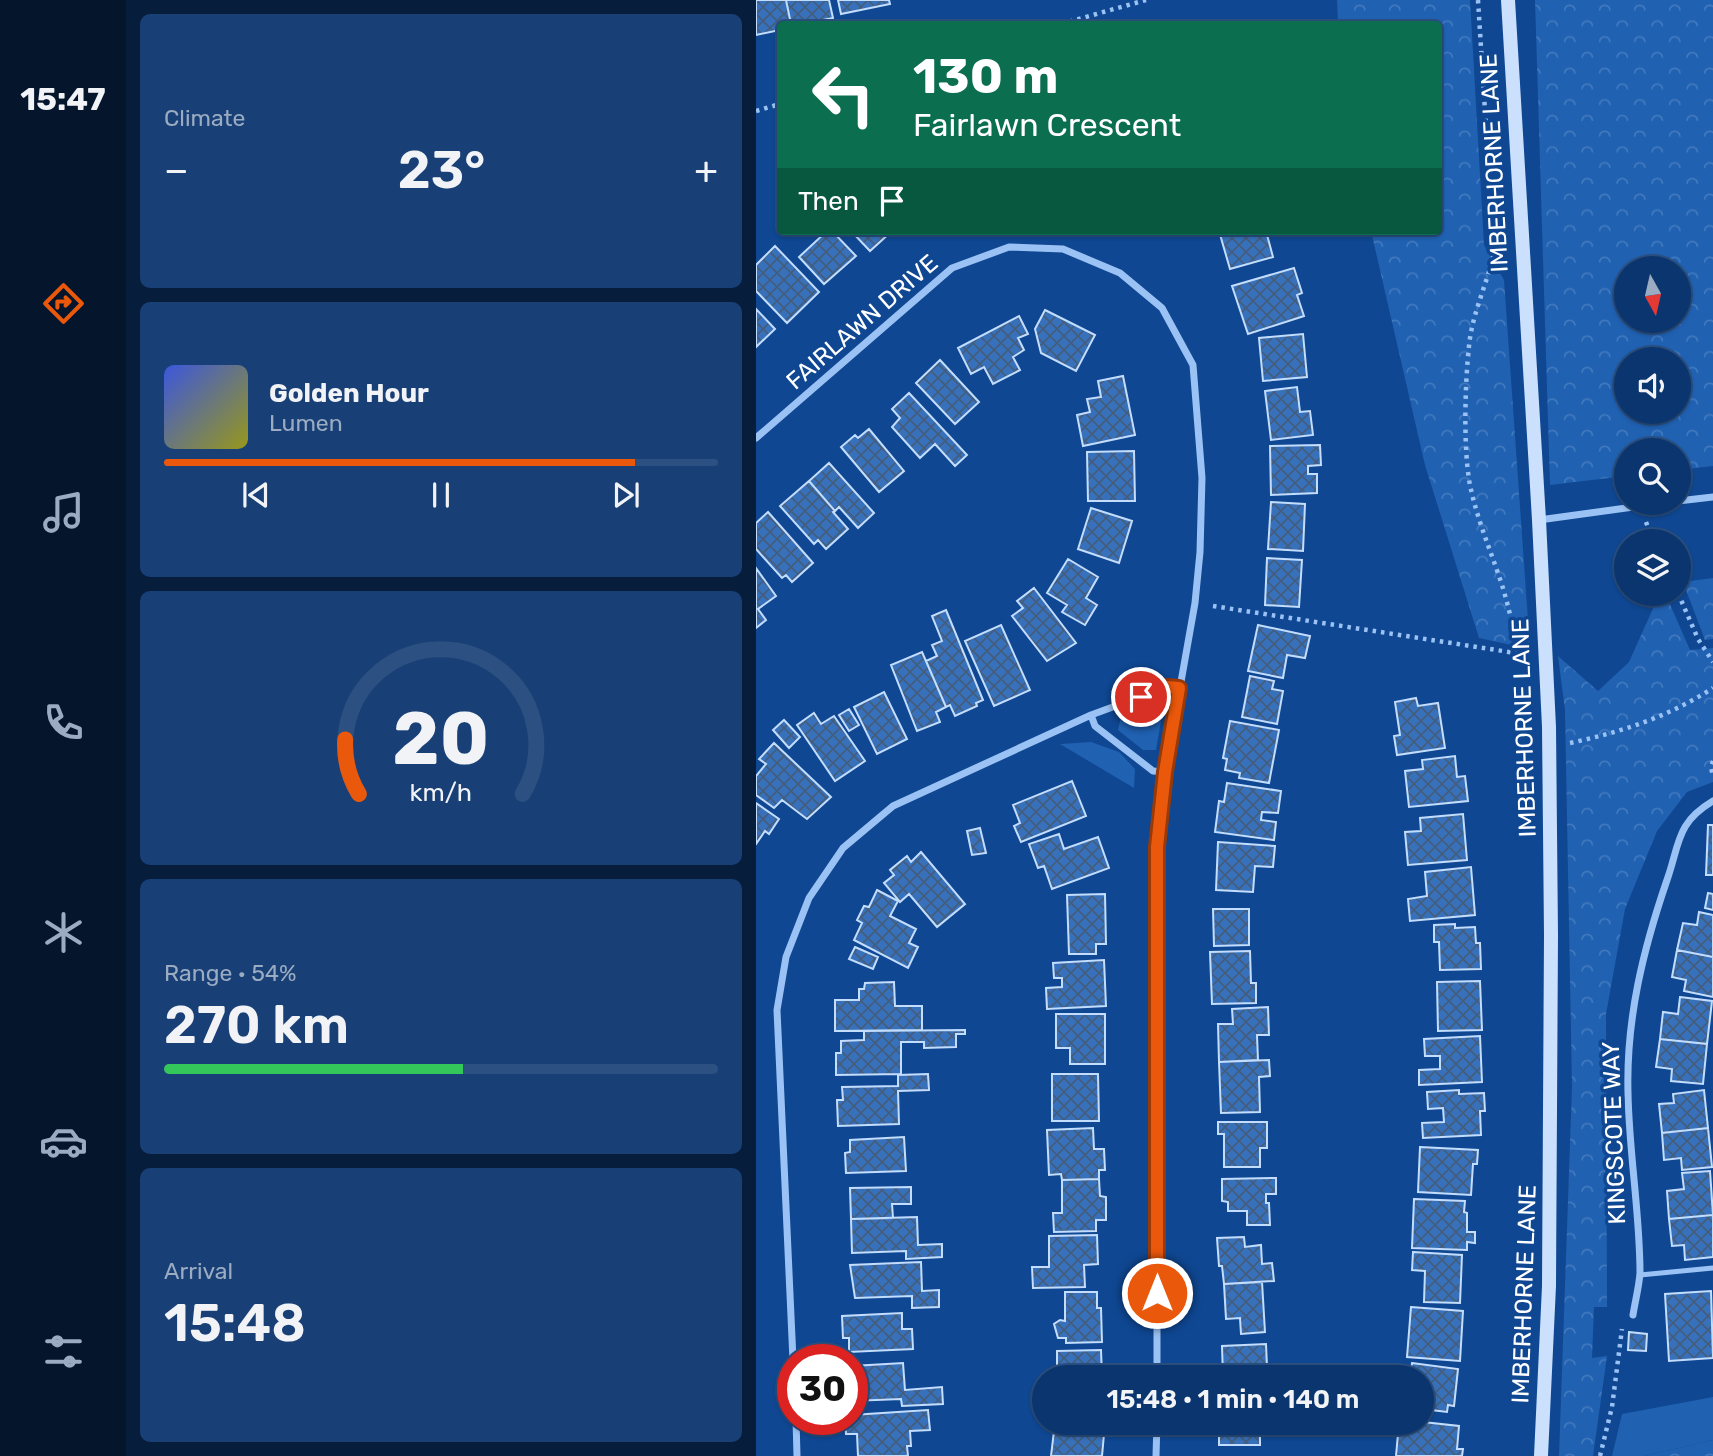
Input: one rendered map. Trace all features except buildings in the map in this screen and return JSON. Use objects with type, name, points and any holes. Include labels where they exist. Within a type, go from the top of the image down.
[{"type":"street","name":"IMBERHORNE LANE","points":[[1508,0],[1539,520],[1549,749],[1549,1286],[1541,1456]]},
{"type":"street","name":"FAIRLAWN DRIVE","points":[[756,438],[952,268],[1009,247],[1063,249],[1120,272],[1162,308],[1194,365],[1202,478],[1200,552],[1195,603],[1165,772],[1157,847],[1157,1365]]},
{"type":"street","points":[[1691,500],[1713,497]]},
{"type":"street","points":[[1539,520],[1614,510]]},
{"type":"street","points":[[792,1344],[777,1010],[786,957],[809,898],[843,848],[893,806],[1091,715],[1167,687],[1179,688]]},
{"type":"street","points":[[1091,715],[1095,726],[1153,771],[1165,772]]},
{"type":"street","name":"KINGSCOTE WAY","points":[[1633,1315],[1640,1275],[1628,1093],[1629,1033],[1636,988],[1653,920],[1682,828],[1699,810],[1713,801]]},
{"type":"street","points":[[796,1435],[797,1456]]},
{"type":"street","points":[[1156,1456],[1157,1435]]},
{"type":"lane","points":[[1640,1275],[1713,1268]]},
{"type":"path","points":[[1072,21],[1146,0]]},
{"type":"path","points":[[1478,0],[1494,253],[1469,344],[1466,430],[1469,483],[1481,531],[1502,583],[1521,654]]},
{"type":"path","points":[[756,111],[777,105]]},
{"type":"path","points":[[1195,603],[1521,654],[1546,652]]},
{"type":"path","points":[[1684,606],[1698,639],[1713,662]]},
{"type":"path","points":[[1549,749],[1616,733],[1662,716],[1713,688]]},
{"type":"path","points":[[1713,761],[1713,776]]},
{"type":"path","points":[[1600,1456],[1612,1407],[1622,1326],[1633,1315]]},
{"type":"green space","points":[[1337,0],[1470,0],[1484,245],[1504,280],[1530,649],[1479,638],[1425,465],[1372,235],[1442,235],[1442,21],[1338,21]]},
{"type":"green space","points":[[1535,0],[1713,0],[1713,466],[1691,469],[1691,438],[1614,438],[1614,477],[1550,485]]},
{"type":"green space","points":[[1713,578],[1713,639],[1705,640],[1691,603],[1691,581]]},
{"type":"green space","points":[[1654,606],[1671,606],[1690,650],[1713,648],[1713,782],[1687,792],[1657,831],[1625,909],[1606,1014],[1607,1307],[1594,1307],[1592,1358],[1607,1356],[1593,1456],[1559,1456],[1572,1087],[1565,710],[1558,656],[1598,691],[1629,662]]},
{"type":"green space","points":[[1150,703],[1163,709],[1156,750],[1143,750],[1118,730],[1121,716]]},
{"type":"green space","points":[[1091,742],[1119,752],[1135,769],[1134,788],[1060,744]]},
{"type":"green space","points":[[1713,1397],[1713,1440],[1644,1456],[1612,1456],[1622,1414]]},
{"type":"green space","points":[[1713,1440],[1713,1456],[1644,1456]]},
{"type":"route","points":[[1141,697],[1167,687],[1179,688],[1165,772],[1157,847],[1157,1293]]}]
